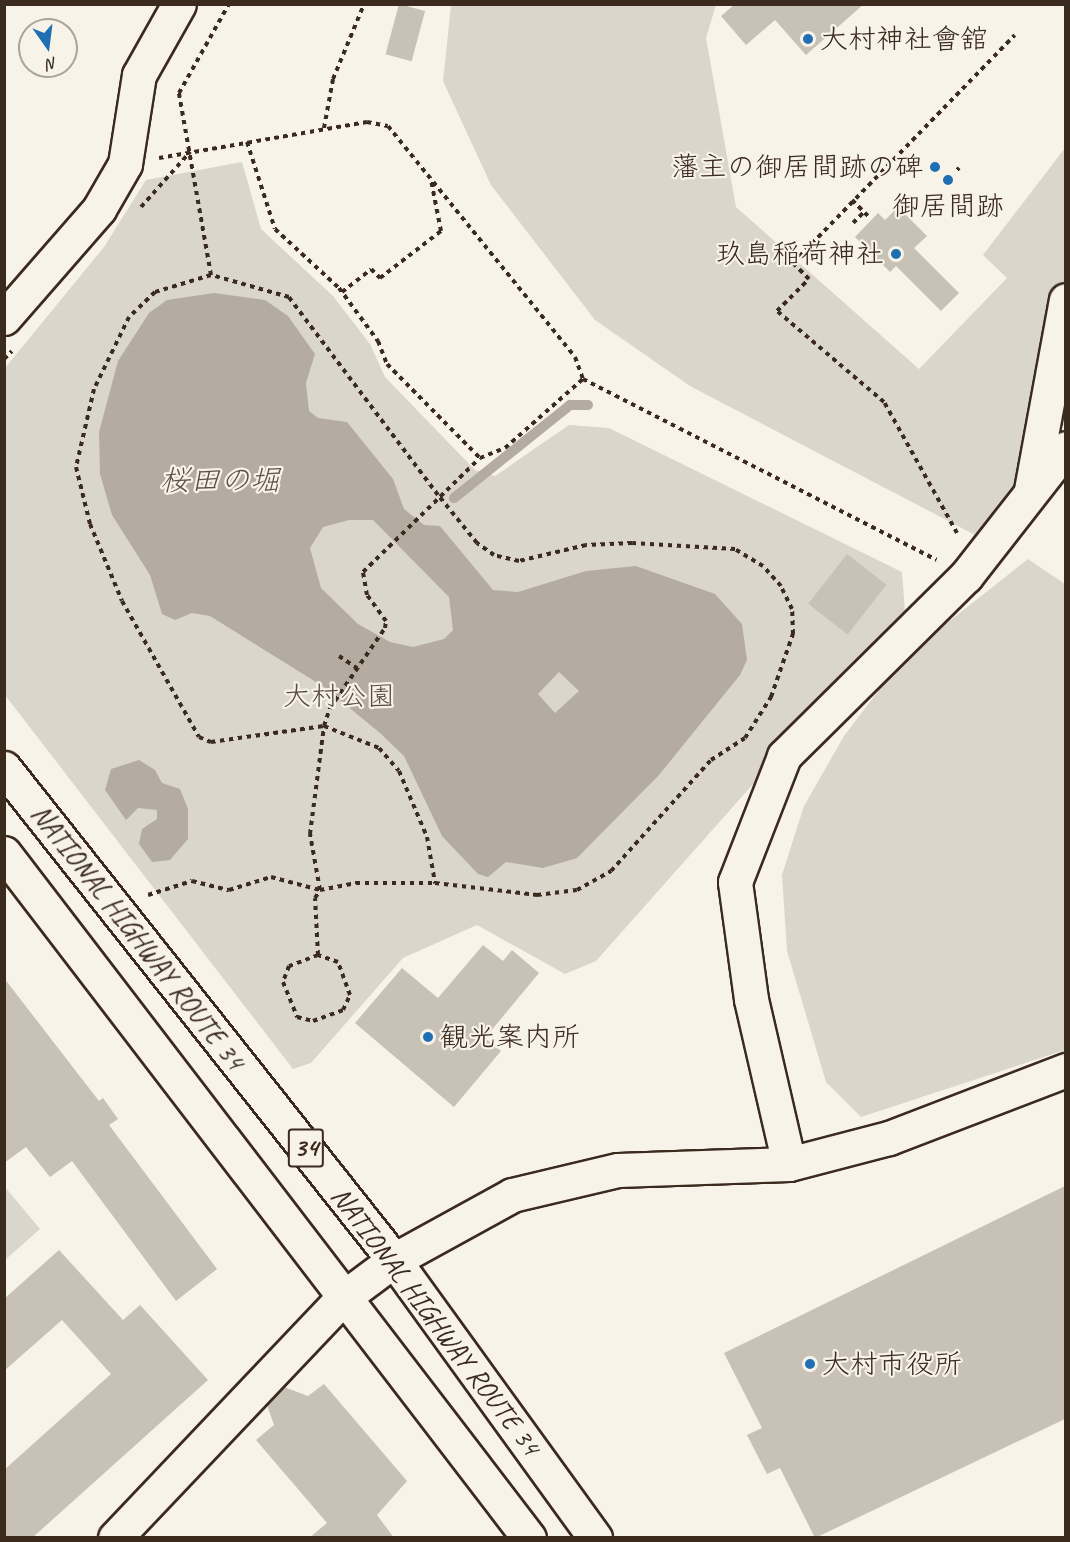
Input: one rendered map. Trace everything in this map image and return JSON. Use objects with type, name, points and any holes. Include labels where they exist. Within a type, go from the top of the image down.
[{"type":"main road","points":[[4,318],[99,210],[124,164],[139,75],[179,4]]},
{"type":"main road","points":[[1031,492],[1065,300]]},
{"type":"main road","points":[[789,1164],[751,999],[735,882],[784,756],[970,570],[1065,448]]},
{"type":"main road","name":"NATIONAL HIGHWAY ROUTE 34","points":[[4,768],[394,1260],[595,1538]]},
{"type":"main road","name":"NATIONAL HIGHWAY ROUTE 34","points":[[4,853],[343,1298],[530,1538]]},
{"type":"main road","points":[[116,1538],[343,1298],[394,1260],[512,1195],[618,1170],[789,1164],[889,1138],[1065,1070]]},
{"type":"path","points":[[211,275],[179,93],[229,4]]},
{"type":"path","points":[[324,128],[333,79],[364,4]]},
{"type":"path","points":[[970,570],[884,402],[777,310],[809,279],[793,263],[1015,35]]},
{"type":"path","points":[[124,164],[324,128],[367,122],[388,126],[575,357],[583,379],[970,570]]},
{"type":"path","points":[[247,142],[275,229],[342,292],[378,341],[387,364],[480,458]]},
{"type":"path","points":[[342,292],[371,269],[380,278],[441,231],[430,178]]},
{"type":"path","points":[[852,200],[870,218]]},
{"type":"path","points":[[852,223],[864,212]]},
{"type":"path","points":[[114,906],[192,881],[229,890],[271,877],[320,890],[356,883],[435,883],[553,896],[611,871],[711,760],[745,738],[771,697],[793,634],[792,609],[781,586],[763,566],[735,549],[586,544],[519,561],[477,543],[438,495],[290,297],[211,275],[154,292],[129,317],[94,389],[76,467],[90,524],[122,601],[199,736],[211,742],[324,726],[379,748],[399,771],[427,837],[435,883]]},
{"type":"path","points":[[318,955],[315,898],[320,890],[310,834],[324,726],[330,708],[385,628],[386,621],[367,595],[363,572],[438,495],[480,458],[505,448],[583,379]]},
{"type":"path","points":[[339,656],[357,668]]},
{"type":"path","points":[[318,955],[338,962],[350,995],[343,1010],[313,1021],[297,1017],[283,982],[289,966],[318,955]]},
{"type":"green space","points":[[451,5],[716,5],[706,38],[736,207],[919,369],[1007,278],[983,255],[1065,148],[1065,423],[977,536],[690,386],[595,320],[491,185],[443,81]]},
{"type":"green space","name":"大村公園","points":[[242,162],[261,229],[333,296],[370,344],[385,377],[475,470],[495,476],[569,425],[609,428],[902,572],[905,613],[596,961],[565,974],[477,925],[403,958],[311,1063],[293,1069],[5,695],[5,368],[104,247],[146,180]]},
{"type":"green space","points":[[1028,559],[1065,584],[1065,1050],[861,1117],[826,1082],[787,951],[782,875],[804,806],[844,736],[905,656]]},
{"type":"green space","points":[[5,1187],[40,1229],[4,1260]]},
{"type":"water","name":"桜田の堀","points":[[214,293],[265,300],[288,316],[315,354],[306,383],[309,411],[318,418],[347,422],[393,479],[404,509],[424,525],[440,526],[493,590],[518,592],[586,571],[636,566],[715,594],[742,624],[747,660],[740,675],[659,775],[577,858],[543,868],[506,862],[488,877],[478,874],[442,836],[404,756],[380,733],[324,687],[210,616],[192,613],[175,620],[162,614],[150,575],[112,515],[100,474],[99,432],[118,361],[149,313],[167,300]],"holes":[[[349,520],[373,520],[449,597],[453,630],[444,639],[413,647],[390,642],[358,624],[321,588],[310,548],[323,527]],[[559,672],[579,691],[555,713],[538,694]]]},
{"type":"water","points":[[139,760],[155,770],[162,783],[180,789],[188,809],[188,839],[170,860],[152,862],[139,844],[142,829],[157,819],[157,810],[138,808],[126,820],[105,790],[111,769]]},
{"type":"building","points":[[399,4],[425,11],[412,61],[386,54]]},
{"type":"building","name":"大村神社會舘","points":[[735,4],[864,4],[806,55],[775,20],[746,45],[721,16]]},
{"type":"building","name":"玖島稲荷神社","points":[[898,207],[927,236],[914,248],[959,293],[941,311],[896,266],[890,272],[855,237],[878,213],[885,220]]},
{"type":"building","points":[[847,554],[886,585],[848,634],[808,604]]},
{"type":"building","name":"観光案内所","points":[[483,945],[503,961],[512,950],[539,973],[485,1038],[501,1051],[454,1107],[355,1023],[402,968],[438,998]]},
{"type":"building","points":[[4,978],[99,1101],[103,1098],[118,1119],[109,1125],[217,1269],[176,1301],[72,1161],[50,1177],[26,1147],[4,1163]]},
{"type":"building","name":"大村市役所","points":[[1065,1186],[1065,1419],[815,1538],[780,1468],[767,1474],[747,1435],[762,1428],[724,1353]]},
{"type":"building","points":[[59,1250],[123,1320],[140,1305],[208,1380],[32,1538],[4,1538],[4,1470],[111,1374],[62,1320],[4,1371],[4,1299]]},
{"type":"building","points":[[324,1384],[407,1481],[377,1515],[394,1538],[309,1538],[327,1523],[256,1440],[274,1425],[267,1405],[284,1387],[308,1396]]},
{"type":"waterway","points":[[454,498],[570,405],[588,405]]},
{"type":"place","name":"大村神社會舘","points":[[808,39]]},
{"type":"place","name":"藩主の御居間跡の碑","points":[[935,167]]},
{"type":"place","name":"御居間跡","points":[[948,180]]},
{"type":"place","name":"玖島稲荷神社","points":[[896,254]]},
{"type":"place","name":"観光案内所","points":[[428,1037]]},
{"type":"place","name":"大村市役所","points":[[810,1364]]}]
